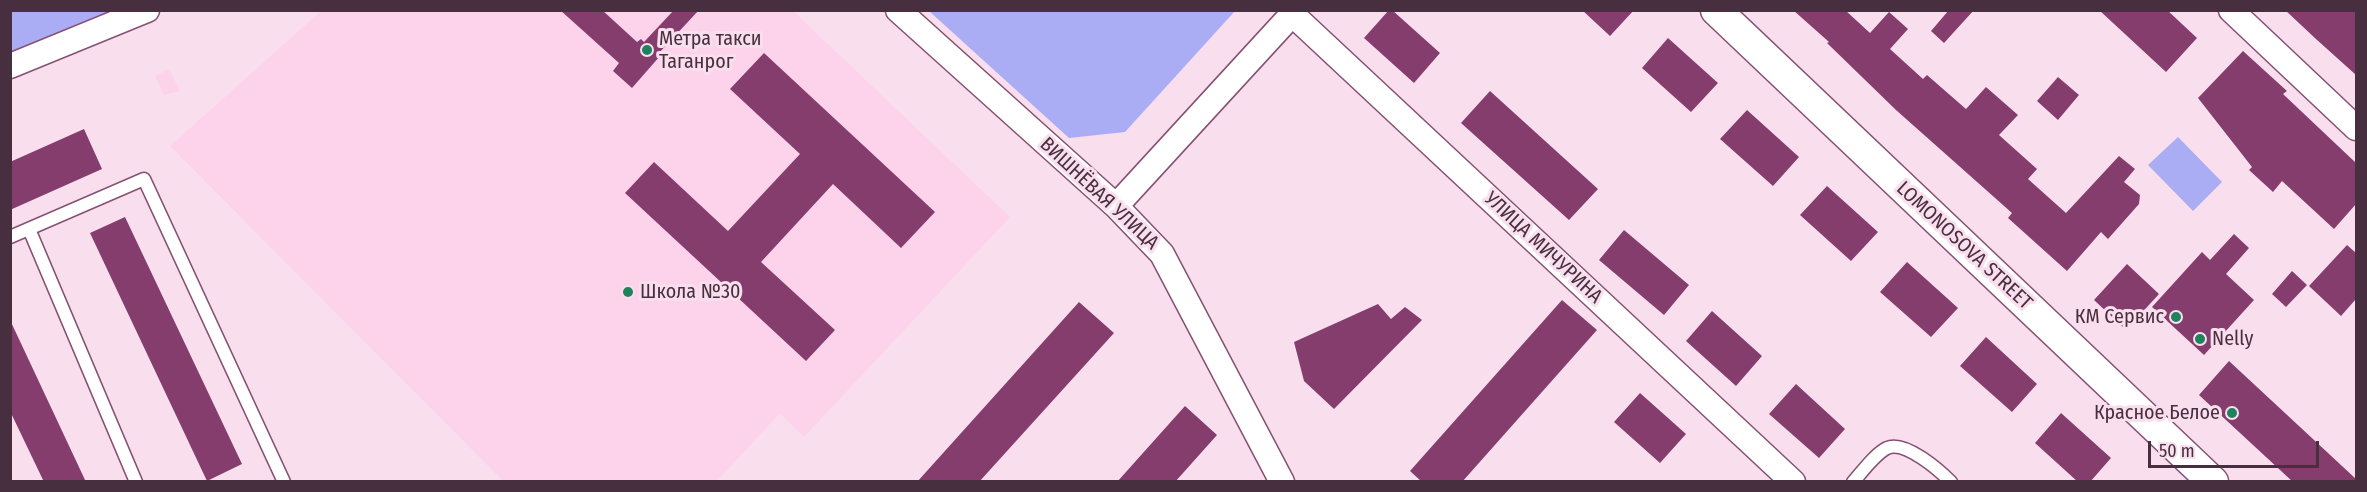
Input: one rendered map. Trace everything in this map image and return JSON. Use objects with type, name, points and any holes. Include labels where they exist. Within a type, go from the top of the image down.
[{"type":"street","points":[[10,66],[147,10]]},
{"type":"street","name":"ВИШНЁВАЯ УЛИЦА","points":[[898,10],[1116,206],[1162,254],[1275,478]]},
{"type":"street","name":"LOMONOSOVA STREET","points":[[1716,10],[2212,482]]},
{"type":"street","points":[[2231,10],[2356,128]]},
{"type":"street","points":[[1116,206],[1294,12]]},
{"type":"street","name":"УЛИЦА МИЧУРИНА","points":[[1294,12],[1793,482]]},
{"type":"lane","points":[[10,237],[144,179],[284,482]]},
{"type":"lane","points":[[29,229],[135,482]]},
{"type":"lane","points":[[1853,482],[1886,448],[1894,447],[1928,460],[1951,482]]},
{"type":"shaded area","points":[[11,11],[123,11],[11,60]]},
{"type":"shaded area","name":"Школа №30","points":[[321,11],[793,11],[1010,217],[804,437],[780,413],[717,481],[503,481],[170,146]]},
{"type":"shaded area","points":[[929,11],[1235,11],[1125,132],[1069,138]]},
{"type":"shaded area","points":[[169,69],[180,91],[164,95],[155,76]]},
{"type":"shaded area","points":[[2178,137],[2222,182],[2193,211],[2148,165]]},
{"type":"building","points":[[560,10],[602,10],[637,42],[641,39],[644,42],[674,10],[699,10],[658,54],[660,56],[632,88],[613,71],[619,63]]},
{"type":"building","points":[[1389,10],[1392,10],[1440,53],[1414,83],[1364,38]]},
{"type":"building","points":[[1582,10],[1634,10],[1610,36]]},
{"type":"building","points":[[1793,10],[1845,10],[1870,33],[1889,12],[1908,29],[1890,49],[1923,79],[1927,75],[1966,109],[1986,87],[2018,115],[1999,135],[2037,169],[2028,179],[2066,213],[2119,156],[2135,169],[2124,182],[2140,195],[2139,204],[2108,239],[2101,232],[2067,271],[2008,218],[2012,213],[1896,110],[1827,43],[1829,42]]},
{"type":"building","points":[[1949,10],[1974,10],[1944,43],[1931,31]]},
{"type":"building","points":[[2099,10],[2167,10],[2197,38],[2166,72]]},
{"type":"building","points":[[2285,10],[2356,10],[2356,75],[2316,39]]},
{"type":"building","points":[[1668,38],[1718,83],[1691,112],[1642,68]]},
{"type":"building","points":[[2243,51],[2287,91],[2283,94],[2356,163],[2356,204],[2334,229],[2282,181],[2273,192],[2249,170],[2252,167],[2198,98]]},
{"type":"building","points":[[764,53],[935,212],[901,248],[833,184],[761,262],[835,330],[806,361],[625,193],[654,162],[728,231],[800,154],[730,89]]},
{"type":"building","points":[[2058,77],[2079,95],[2058,120],[2037,101]]},
{"type":"building","points":[[1490,91],[1598,189],[1569,220],[1461,123]]},
{"type":"building","points":[[1747,110],[1799,157],[1773,186],[1720,139]]},
{"type":"building","points":[[84,129],[102,169],[10,210],[10,162]]},
{"type":"building","points":[[1827,186],[1878,232],[1851,261],[1800,215]]},
{"type":"building","points":[[125,217],[242,464],[207,481],[90,233]]},
{"type":"building","points":[[1624,230],[1689,285],[1664,315],[1599,260]]},
{"type":"building","points":[[2234,234],[2249,248],[2226,274],[2254,300],[2204,355],[2152,307],[2202,252],[2210,260]]},
{"type":"building","points":[[2347,245],[2356,253],[2356,299],[2341,316],[2309,286]]},
{"type":"building","points":[[1907,262],[1958,308],[1931,337],[1880,292]]},
{"type":"building","points":[[2127,264],[2159,294],[2126,330],[2094,300]]},
{"type":"building","points":[[2292,271],[2307,285],[2286,307],[2272,294]]},
{"type":"building","points":[[1562,300],[1597,330],[1462,482],[1422,482],[1410,471]]},
{"type":"building","points":[[1079,302],[1114,333],[979,482],[917,482]]},
{"type":"building","points":[[1378,304],[1391,319],[1405,307],[1422,320],[1334,409],[1304,381],[1294,342]]},
{"type":"building","points":[[1712,311],[1762,356],[1736,386],[1686,341]]},
{"type":"building","points":[[10,320],[86,482],[44,482],[10,411]]},
{"type":"building","points":[[1986,337],[2037,384],[2012,412],[1960,366]]},
{"type":"building","points":[[2229,361],[2356,479],[2356,482],[2293,482],[2199,395]]},
{"type":"building","points":[[1796,384],[1845,429],[1819,458],[1769,414]]},
{"type":"building","points":[[1640,393],[1686,434],[1660,463],[1614,422]]},
{"type":"building","points":[[1185,406],[1217,435],[1175,482],[1117,482]]},
{"type":"building","points":[[2061,413],[2111,458],[2090,482],[2078,482],[2035,443]]},
{"type":"place","name":"Метра такси Таганрог","points":[[647,50]]},
{"type":"place","name":"Школа №30","points":[[628,292]]},
{"type":"place","name":"КМ Сервис","points":[[2176,317]]},
{"type":"place","name":"Nelly","points":[[2200,339]]},
{"type":"place","name":"Красное Белое","points":[[2232,413]]}]
